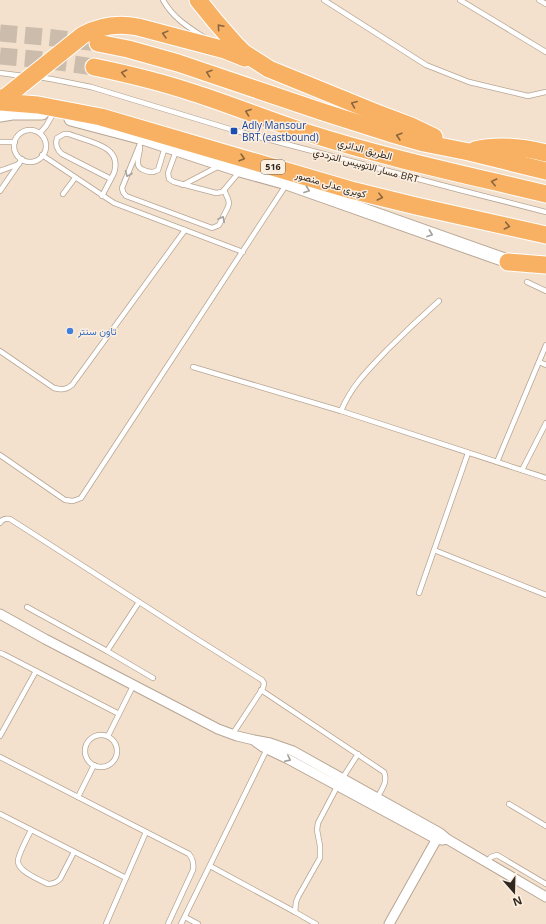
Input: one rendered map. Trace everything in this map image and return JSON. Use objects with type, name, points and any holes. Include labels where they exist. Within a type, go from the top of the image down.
[{"type":"highway","points":[[198,0],[236,45],[256,62]]},
{"type":"highway","points":[[0,100],[7,96],[83,34],[100,27],[110,25],[128,25],[225,50],[411,126],[461,150],[512,146],[546,152]]},
{"type":"highway","points":[[98,44],[128,49],[172,61],[326,113],[424,143],[461,150],[546,171]]},
{"type":"highway","name":"الطريق الدائري","points":[[94,67],[146,78],[344,144],[546,194]]},
{"type":"highway","name":"كوبرى عدلى منصور","points":[[0,100],[38,105],[101,117],[351,190],[546,235]]},
{"type":"highway","points":[[508,262],[546,265]]},
{"type":"main road","points":[[0,115],[26,112],[53,114],[171,147],[240,170],[287,183],[508,262],[546,272]]},
{"type":"street","points":[[0,614],[218,729],[232,735],[266,742],[293,751],[340,782],[438,836]]},
{"type":"street","points":[[254,740],[267,749],[288,759],[377,798],[442,840],[447,839],[546,897]]},
{"type":"street","points":[[389,924],[438,836]]},
{"type":"lane","points":[[164,0],[169,9],[180,22],[225,50]]},
{"type":"lane","points":[[324,0],[426,65],[469,82],[528,96],[546,92]]},
{"type":"lane","points":[[460,0],[546,52]]},
{"type":"lane","points":[[539,0],[546,4]]},
{"type":"lane","name":"مسار الاتوبيس الترددي BRT","points":[[0,73],[51,79],[91,86],[234,130],[546,212]]},
{"type":"lane","points":[[40,133],[53,114]]},
{"type":"lane","points":[[0,171],[21,162],[33,161],[40,158],[44,152],[46,144],[40,133],[32,130],[19,134],[14,146],[16,154],[21,162]]},
{"type":"lane","points":[[102,196],[111,179],[115,169],[115,160],[112,153],[106,148],[69,134],[64,134],[58,138],[56,147],[62,154],[111,179]]},
{"type":"lane","points":[[142,140],[137,162],[138,166],[151,172],[158,170],[171,147]]},
{"type":"lane","points":[[142,140],[122,188],[126,196],[212,228],[219,225],[229,205],[228,198],[224,190]]},
{"type":"lane","points":[[0,142],[15,142]]},
{"type":"lane","points":[[171,147],[168,176],[169,179],[174,182],[213,193],[219,193],[224,190],[240,170]]},
{"type":"lane","points":[[42,155],[102,196],[118,205],[243,252]]},
{"type":"lane","points":[[1,188],[21,162]]},
{"type":"lane","points":[[182,184],[223,164]]},
{"type":"lane","points":[[63,194],[75,178]]},
{"type":"lane","points":[[0,455],[65,500],[73,501],[81,498],[287,183]]},
{"type":"lane","points":[[0,351],[54,388],[61,390],[69,388],[184,230]]},
{"type":"lane","points":[[526,282],[546,291]]},
{"type":"lane","points":[[341,411],[349,394],[361,378],[414,323],[439,301]]},
{"type":"lane","points":[[497,462],[546,345]]},
{"type":"lane","points":[[539,362],[546,365]]},
{"type":"lane","points":[[193,367],[341,411],[546,478]]},
{"type":"lane","points":[[522,470],[546,423]]},
{"type":"lane","points":[[419,593],[468,453]]},
{"type":"lane","points":[[0,522],[6,518],[10,519],[260,678],[264,682],[264,685],[232,735]]},
{"type":"lane","points":[[434,550],[546,595]]},
{"type":"lane","points":[[107,651],[139,602]]},
{"type":"lane","points":[[27,607],[153,678]]},
{"type":"lane","points":[[0,653],[119,714]]},
{"type":"lane","points":[[0,736],[36,671]]},
{"type":"lane","points":[[108,736],[134,686]]},
{"type":"lane","points":[[261,690],[384,772],[386,782],[377,798]]},
{"type":"lane","points":[[95,736],[108,736],[117,747],[116,756],[107,766],[98,767],[90,763],[87,759],[85,750],[86,746],[91,738],[95,736]]},
{"type":"lane","points":[[181,924],[267,749]]},
{"type":"lane","points":[[295,912],[298,897],[320,858],[320,846],[317,830],[318,823],[340,782],[358,754]]},
{"type":"lane","points":[[0,758],[189,854],[194,861],[193,870],[168,924]]},
{"type":"lane","points":[[78,797],[94,765]]},
{"type":"lane","points":[[509,804],[546,826]]},
{"type":"lane","points":[[0,814],[126,878]]},
{"type":"lane","points":[[31,830],[17,862],[24,871],[48,884],[56,883],[60,879],[74,852]]},
{"type":"lane","points":[[106,924],[146,832]]},
{"type":"lane","points":[[487,862],[491,856],[497,855],[546,884]]},
{"type":"lane","points":[[210,866],[316,924]]},
{"type":"lane","points":[[185,917],[198,924]]},
{"type":"tunnel","points":[[0,33],[98,43]]},
{"type":"tunnel","points":[[0,56],[94,67]]},
{"type":"place","name":"Adly Mansour BRT (eastbound)","points":[[234,131]]},
{"type":"place","name":"تاون سنتر","points":[[70,331]]}]
